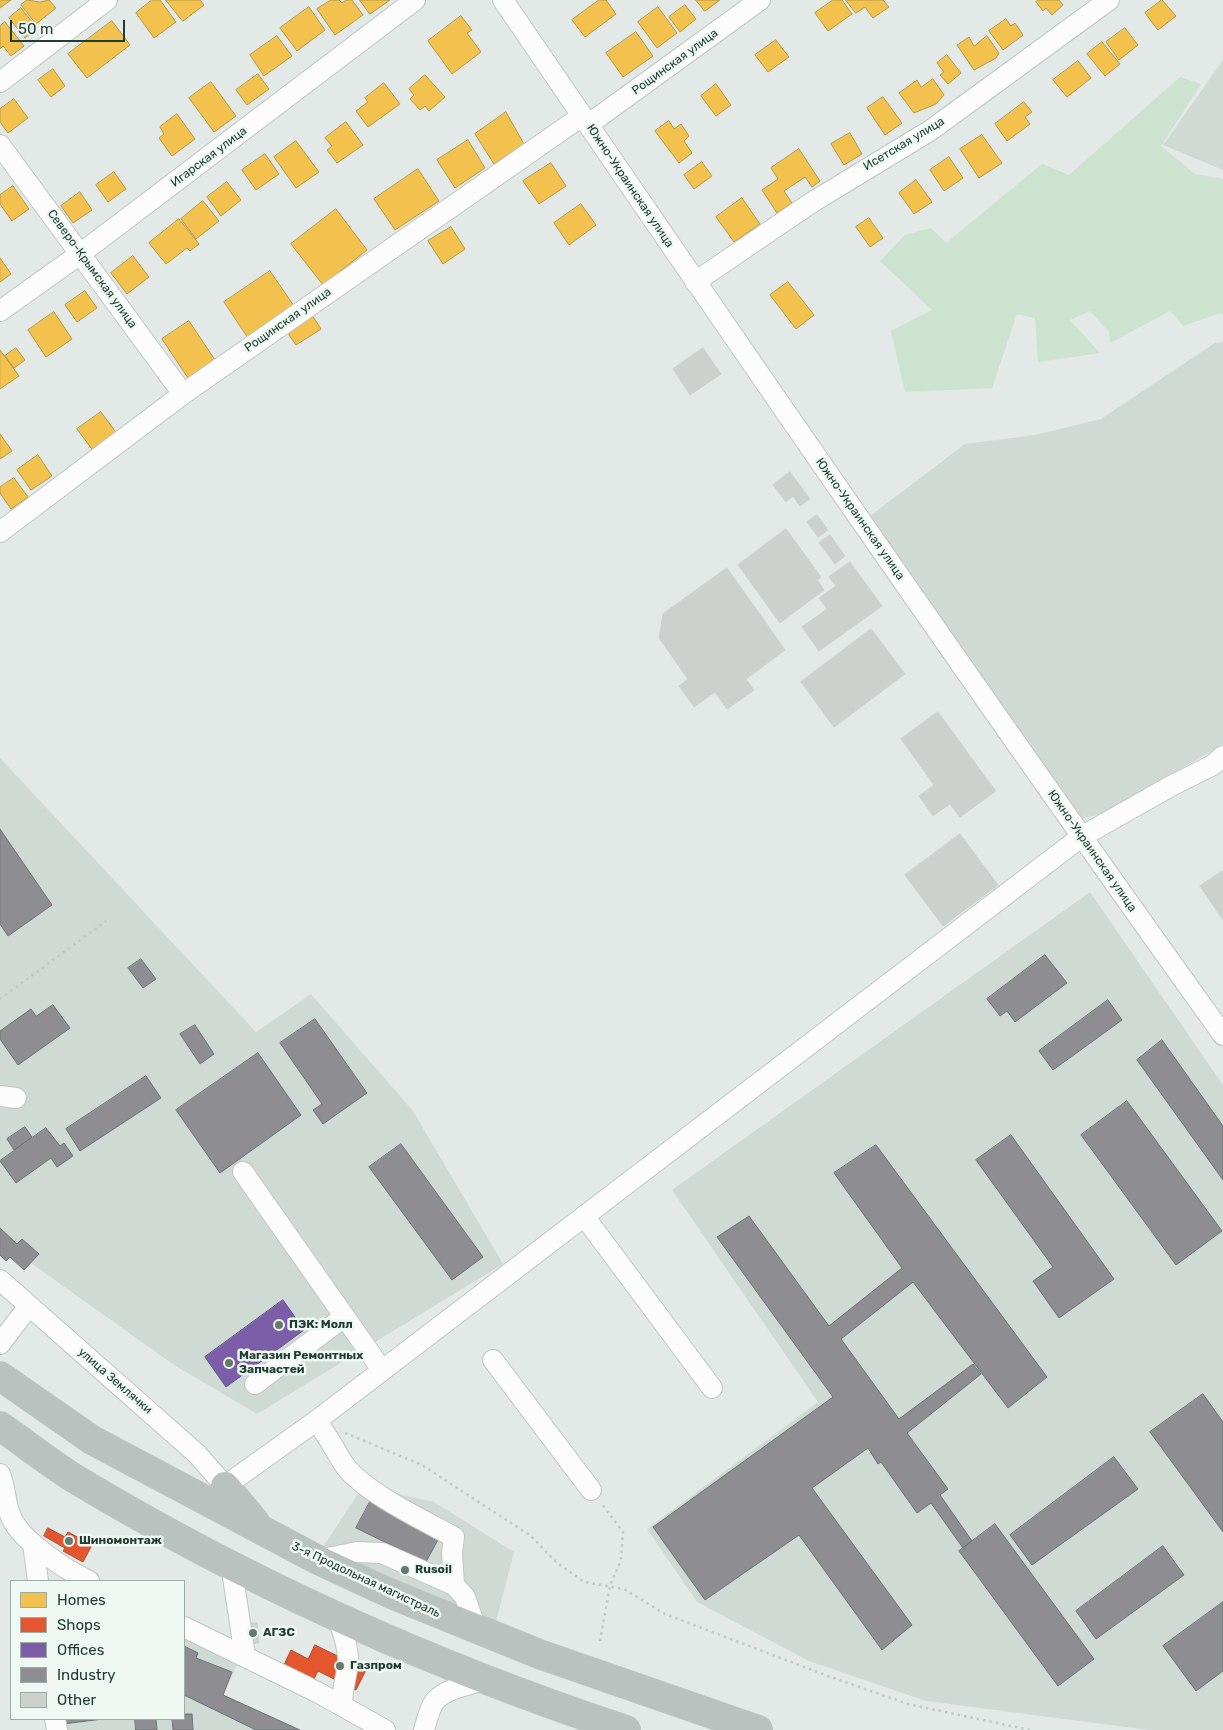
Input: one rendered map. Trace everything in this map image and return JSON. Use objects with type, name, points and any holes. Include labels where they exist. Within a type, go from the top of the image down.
[{"type":"highway","name":"3-я Продольная магистраль","points":[[0,1376],[92,1440],[318,1560],[389,1593],[548,1658],[758,1730]]},
{"type":"highway","points":[[0,1426],[76,1479],[231,1564],[368,1632],[528,1697],[626,1730]]},
{"type":"highway","points":[[225,1486],[262,1531]]},
{"type":"street","points":[[0,82],[107,0]]},
{"type":"street","name":"Игарская улица","points":[[0,311],[80,254],[415,0]]},
{"type":"street","name":"Южно-Украинская улица","points":[[503,0],[695,282],[1081,837],[1223,1035]]},
{"type":"street","name":"Рощинская улица","points":[[0,532],[183,394],[760,0]]},
{"type":"street","name":"Исетская улица","points":[[695,282],[811,202],[931,130],[1109,0]]},
{"type":"street","name":"Северо-Крымская улица","points":[[0,145],[183,394]]},
{"type":"street","points":[[225,1486],[382,1370],[1081,837],[1171,786],[1213,765],[1223,756]]},
{"type":"street","points":[[243,1172],[382,1370]]},
{"type":"street","points":[[584,1216],[712,1388]]},
{"type":"street","name":"улица Землячки","points":[[0,1280],[197,1454],[225,1486]]},
{"type":"street","points":[[0,1344],[29,1306]]},
{"type":"street","points":[[255,1384],[344,1317]]},
{"type":"street","points":[[493,1360],[591,1490]]},
{"type":"street","points":[[316,1420],[329,1437],[346,1466],[371,1488],[396,1506],[454,1537],[452,1553],[454,1585]]},
{"type":"street","points":[[0,1474],[12,1519],[33,1544],[73,1574],[87,1580]]},
{"type":"street","points":[[33,1544],[38,1580]]},
{"type":"street","points":[[318,1560],[358,1552],[382,1553],[454,1585],[465,1597],[476,1629]]},
{"type":"street","points":[[231,1564],[245,1656]]},
{"type":"street","points":[[337,1616],[343,1630],[348,1661],[342,1683],[342,1706]]},
{"type":"street","points":[[185,1627],[245,1656],[385,1730]]},
{"type":"street","points":[[424,1730],[436,1700],[454,1690],[486,1680]]},
{"type":"path","points":[[0,999],[106,921]]},
{"type":"path","points":[[316,1420],[422,1465],[531,1536],[556,1562],[584,1582],[624,1589],[665,1614],[828,1676],[908,1704],[1030,1730]]},
{"type":"path","points":[[591,1490],[624,1532],[621,1560],[610,1586],[600,1641]]},
{"type":"shaded area","points":[[1223,60],[1223,170],[1163,145]]},
{"type":"shaded area","points":[[1223,342],[1223,744],[1167,777],[1124,809],[1080,819],[870,516],[965,444],[1035,435],[1101,419],[1215,343]]},
{"type":"shaded area","points":[[0,758],[256,1032],[311,994],[413,1111],[503,1264],[257,1414],[174,1365],[24,1258],[0,1236]]},
{"type":"shaded area","points":[[1090,892],[1223,1085],[1223,1730],[1149,1730],[926,1701],[809,1661],[697,1602],[647,1529],[818,1402],[672,1190]]},
{"type":"shaded area","points":[[363,1486],[434,1502],[514,1552],[496,1622],[321,1550]]},
{"type":"shaded area","points":[[185,1633],[239,1661],[223,1695],[300,1730],[65,1730],[62,1720],[185,1720]]},
{"type":"green space","points":[[1180,77],[1201,84],[1161,146],[1195,174],[1223,179],[1223,315],[1221,313],[1183,326],[1170,311],[1110,343],[1109,332],[1090,311],[1070,320],[1100,353],[1038,362],[1035,318],[1017,314],[992,388],[905,392],[891,331],[932,310],[880,261],[905,235],[931,228],[946,243],[1042,164],[1069,175]]},
{"type":"building: Homes","points":[[0,0],[11,0],[0,8]]},
{"type":"building: Homes","points":[[27,0],[40,2],[49,0],[56,8],[36,24],[21,5]]},
{"type":"building: Homes","points":[[152,0],[160,0],[176,22],[154,38],[136,13]]},
{"type":"building: Homes","points":[[166,0],[200,0],[204,5],[183,21]]},
{"type":"building: Homes","points":[[331,0],[339,0],[342,3],[346,0],[352,0],[363,15],[335,35],[317,9]]},
{"type":"building: Homes","points":[[360,0],[390,0],[370,14]]},
{"type":"building: Homes","points":[[599,0],[606,0],[616,14],[585,37],[572,20]]},
{"type":"building: Homes","points":[[696,0],[720,0],[705,11]]},
{"type":"building: Homes","points":[[833,0],[842,0],[852,14],[828,31],[815,13]]},
{"type":"building: Homes","points":[[846,0],[883,0],[889,7],[873,18],[865,7],[856,13]]},
{"type":"building: Homes","points":[[1038,0],[1059,0],[1063,5],[1052,15],[1046,8],[1043,11],[1036,2]]},
{"type":"building: Homes","points":[[1162,0],[1176,16],[1158,30],[1145,13]]},
{"type":"building: Homes","points":[[685,5],[696,19],[680,32],[669,17]]},
{"type":"building: Homes","points":[[309,7],[325,30],[297,51],[280,28]]},
{"type":"building: Homes","points":[[658,7],[677,33],[657,48],[638,22]]},
{"type":"building: Homes","points":[[21,8],[37,28],[25,38],[9,18]]},
{"type":"building: Homes","points":[[461,16],[472,30],[467,33],[481,52],[452,74],[428,41]]},
{"type":"building: Homes","points":[[1006,19],[1011,26],[1015,23],[1023,35],[1003,50],[989,31]]},
{"type":"building: Homes","points":[[112,21],[130,45],[87,78],[68,54]]},
{"type":"building: Homes","points":[[5,22],[24,46],[11,56],[3,46],[0,49],[0,26]]},
{"type":"building: Homes","points":[[1125,28],[1138,45],[1119,60],[1106,42]]},
{"type":"building: Homes","points":[[636,32],[653,56],[623,77],[606,53]]},
{"type":"building: Homes","points":[[277,36],[292,56],[264,76],[250,55]]},
{"type":"building: Homes","points":[[987,36],[999,53],[996,58],[974,70],[957,45],[969,37],[974,46]]},
{"type":"building: Homes","points":[[776,40],[789,57],[768,72],[755,55]]},
{"type":"building: Homes","points":[[1102,42],[1120,64],[1105,76],[1087,54]]},
{"type":"building: Homes","points":[[947,55],[961,73],[948,84],[940,75],[944,72],[937,63]]},
{"type":"building: Homes","points":[[1078,61],[1091,78],[1067,97],[1053,80]]},
{"type":"building: Homes","points":[[53,69],[65,86],[51,97],[38,80]]},
{"type":"building: Homes","points":[[258,74],[269,89],[247,105],[236,90]]},
{"type":"building: Homes","points":[[425,75],[445,97],[429,111],[425,106],[420,110],[410,99],[414,95],[409,89]]},
{"type":"building: Homes","points":[[933,79],[944,95],[936,104],[914,113],[899,93],[917,80],[921,87]]},
{"type":"building: Homes","points":[[211,82],[236,116],[214,132],[189,98]]},
{"type":"building: Homes","points":[[384,83],[400,104],[368,127],[356,111],[368,102],[365,98]]},
{"type":"building: Homes","points":[[716,84],[731,105],[716,116],[701,96]]},
{"type":"building: Homes","points":[[883,97],[902,123],[885,135],[867,108]]},
{"type":"building: Homes","points":[[14,99],[28,118],[8,133],[0,122],[0,109]]},
{"type":"building: Homes","points":[[1024,102],[1032,112],[1025,117],[1030,124],[1007,141],[995,124]]},
{"type":"building: Homes","points":[[506,112],[524,144],[494,164],[475,134]]},
{"type":"building: Homes","points":[[177,114],[195,139],[172,156],[159,138],[164,134],[160,127]]},
{"type":"building: Homes","points":[[669,121],[674,129],[681,124],[689,136],[684,141],[692,153],[679,163],[655,131]]},
{"type":"building: Homes","points":[[346,122],[363,145],[337,163],[327,150],[332,146],[325,138]]},
{"type":"building: Homes","points":[[850,133],[862,154],[844,165],[831,144]]},
{"type":"building: Homes","points":[[982,135],[1002,163],[979,178],[960,149]]},
{"type":"building: Homes","points":[[468,140],[485,168],[455,188],[437,160]]},
{"type":"building: Homes","points":[[296,141],[319,172],[296,188],[274,157]]},
{"type":"building: Homes","points":[[799,149],[820,181],[812,187],[805,177],[784,191],[792,203],[777,213],[762,190],[778,179],[771,168]]},
{"type":"building: Homes","points":[[265,154],[279,174],[256,190],[242,170]]},
{"type":"building: Homes","points":[[949,157],[963,178],[944,191],[930,170]]},
{"type":"building: Homes","points":[[702,162],[712,176],[694,189],[684,175]]},
{"type":"building: Homes","points":[[551,163],[566,186],[539,204],[523,181]]},
{"type":"building: Homes","points":[[418,169],[439,201],[395,230],[374,199]]},
{"type":"building: Homes","points":[[114,172],[126,189],[108,202],[96,185]]},
{"type":"building: Homes","points":[[916,180],[932,202],[914,214],[899,193]]},
{"type":"building: Homes","points":[[227,182],[241,200],[221,216],[207,197]]},
{"type":"building: Homes","points":[[13,186],[29,209],[12,221],[0,204],[0,195]]},
{"type":"building: Homes","points":[[80,192],[92,210],[73,223],[61,206]]},
{"type":"building: Homes","points":[[742,198],[760,224],[734,242],[716,217]]},
{"type":"building: Homes","points":[[203,201],[219,221],[196,239],[181,219]]},
{"type":"building: Homes","points":[[581,204],[596,225],[569,245],[554,223]]},
{"type":"building: Homes","points":[[336,209],[367,250],[323,285],[291,244]]},
{"type":"building: Homes","points":[[869,218],[883,238],[870,247],[856,227]]},
{"type":"building: Homes","points":[[179,219],[199,244],[190,251],[187,248],[166,264],[149,243]]},
{"type":"building: Homes","points":[[451,227],[465,249],[443,264],[428,241]]},
{"type":"building: Homes","points":[[133,256],[149,277],[127,294],[111,273]]},
{"type":"building: Homes","points":[[0,258],[11,274],[0,282]]},
{"type":"building: Homes","points":[[270,271],[294,306],[248,338],[224,302]]},
{"type":"building: Homes","points":[[788,282],[814,315],[796,329],[770,295]]},
{"type":"building: Homes","points":[[85,291],[97,308],[77,322],[65,305]]},
{"type":"building: Homes","points":[[54,312],[72,339],[46,357],[28,330]]},
{"type":"building: Homes","points":[[312,315],[321,329],[296,345],[287,332]]},
{"type":"building: Homes","points":[[189,321],[215,360],[188,378],[162,339]]},
{"type":"building: Homes","points":[[16,348],[25,360],[14,368],[5,356]]},
{"type":"building: Homes","points":[[0,350],[19,376],[0,389]]},
{"type":"building: Homes","points":[[101,412],[118,435],[94,452],[77,429]]},
{"type":"building: Homes","points":[[0,434],[12,451],[0,459]]},
{"type":"building: Homes","points":[[38,455],[52,476],[31,490],[17,470]]},
{"type":"building: Homes","points":[[14,478],[28,497],[11,509],[0,493],[0,487]]},
{"type":"building: Shops","name":"Шиномонтаж","points":[[48,1528],[65,1537],[68,1532],[92,1545],[83,1562],[63,1551],[65,1548],[44,1536]]},
{"type":"building: Shops","points":[[315,1645],[366,1670],[356,1690],[318,1671],[313,1681],[283,1667],[291,1650],[308,1659]]},
{"type":"building: Offices","points":[[283,1300],[304,1330],[226,1387],[205,1357]]},
{"type":"building: Industry","points":[[0,829],[52,905],[8,936],[0,924]]},
{"type":"building: Industry","points":[[1045,955],[1067,983],[1015,1022],[1007,1011],[1000,1016],[987,999]]},
{"type":"building: Industry","points":[[141,959],[156,979],[143,988],[128,968]]},
{"type":"building: Industry","points":[[1108,1000],[1122,1020],[1053,1070],[1039,1051]]},
{"type":"building: Industry","points":[[53,1005],[70,1028],[18,1065],[0,1039],[0,1031],[31,1009],[36,1016]]},
{"type":"building: Industry","points":[[315,1019],[367,1093],[323,1124],[313,1110],[322,1104],[280,1043]]},
{"type":"building: Industry","points":[[195,1025],[214,1054],[200,1064],[180,1034]]},
{"type":"building: Industry","points":[[1162,1040],[1223,1126],[1223,1180],[1137,1060]]},
{"type":"building: Industry","points":[[258,1053],[301,1115],[220,1173],[176,1110]]},
{"type":"building: Industry","points":[[146,1076],[161,1098],[80,1151],[66,1129]]},
{"type":"building: Industry","points":[[1127,1101],[1222,1231],[1176,1265],[1081,1135]]},
{"type":"building: Industry","points":[[25,1127],[32,1137],[14,1150],[7,1139]]},
{"type":"building: Industry","points":[[46,1128],[60,1146],[64,1143],[73,1156],[57,1167],[51,1158],[16,1183],[0,1161]]},
{"type":"building: Industry","points":[[1011,1135],[1114,1279],[1059,1318],[1033,1281],[1053,1267],[976,1160]]},
{"type":"building: Industry","points":[[401,1144],[483,1257],[452,1280],[369,1167]]},
{"type":"building: Industry","points":[[876,1145],[1047,1377],[1008,1408],[913,1282],[841,1339],[899,1419],[973,1364],[981,1374],[907,1433],[948,1489],[940,1495],[972,1541],[963,1548],[931,1503],[917,1513],[881,1462],[878,1464],[868,1448],[812,1488],[912,1625],[882,1650],[799,1535],[705,1600],[653,1527],[833,1397],[717,1237],[749,1216],[829,1326],[902,1268],[834,1173]]},
{"type":"building: Industry","points":[[0,1228],[17,1244],[22,1239],[39,1254],[24,1270],[10,1257],[6,1261],[0,1255]]},
{"type":"building: Industry","points":[[1203,1394],[1223,1422],[1223,1532],[1150,1432]]},
{"type":"building: Industry","points":[[1114,1457],[1138,1489],[1032,1565],[1010,1535]]},
{"type":"building: Industry","points":[[371,1500],[440,1536],[426,1562],[356,1528]]},
{"type":"building: Industry","points":[[995,1524],[1094,1659],[1058,1686],[959,1551]]},
{"type":"building: Industry","points":[[1163,1546],[1184,1575],[1096,1639],[1076,1611]]},
{"type":"building: Industry","points":[[1223,1602],[1223,1671],[1196,1691],[1163,1646]]},
{"type":"building: Industry","points":[[185,1646],[198,1653],[196,1658],[232,1672],[223,1695],[300,1730],[256,1730],[185,1695]]},
{"type":"building: Industry","points":[[185,1714],[192,1714],[193,1730],[173,1730],[172,1720],[185,1720]]},
{"type":"building: Industry","points":[[62,1720],[95,1720],[63,1724]]},
{"type":"building: Industry","points":[[135,1720],[156,1720],[157,1730],[136,1730]]},
{"type":"building: Other","points":[[703,348],[721,374],[690,395],[673,369]]},
{"type":"building: Other","points":[[790,472],[810,499],[800,506],[793,496],[786,502],[773,485]]},
{"type":"building: Other","points":[[817,515],[828,530],[818,537],[807,522]]},
{"type":"building: Other","points":[[786,529],[821,577],[817,580],[824,590],[780,623],[738,565]]},
{"type":"building: Other","points":[[830,535],[845,556],[835,564],[819,543]]},
{"type":"building: Other","points":[[850,562],[882,606],[819,651],[802,627],[827,609],[819,598],[836,586],[829,577]]},
{"type":"building: Other","points":[[727,568],[785,650],[746,679],[754,690],[727,709],[715,692],[694,707],[679,686],[688,679],[659,638],[663,614]]},
{"type":"building: Other","points":[[871,629],[905,674],[834,727],[801,682]]},
{"type":"building: Other","points":[[938,712],[986,778],[933,816],[919,796],[934,785],[901,739]]},
{"type":"building: Other","points":[[986,778],[996,791],[960,817],[950,804]]},
{"type":"building: Other","points":[[960,834],[998,885],[943,926],[905,875]]},
{"type":"building: Other","points":[[1223,871],[1223,920],[1200,886]]},
{"type":"building: Other","name":"АГЗС","points":[[246,1623],[257,1623],[259,1643],[248,1644]]},
{"type":"place","name":"ПЭК: Молл","points":[[279,1325]]},
{"type":"place","name":"Магазин Ремонтных Запчастей","points":[[229,1363]]},
{"type":"place","name":"Шиномонтаж","points":[[69,1541]]},
{"type":"place","name":"Rusoil","points":[[405,1570]]},
{"type":"place","name":"АГЗС","points":[[253,1633]]},
{"type":"place","name":"Газпром","points":[[340,1666]]}]
